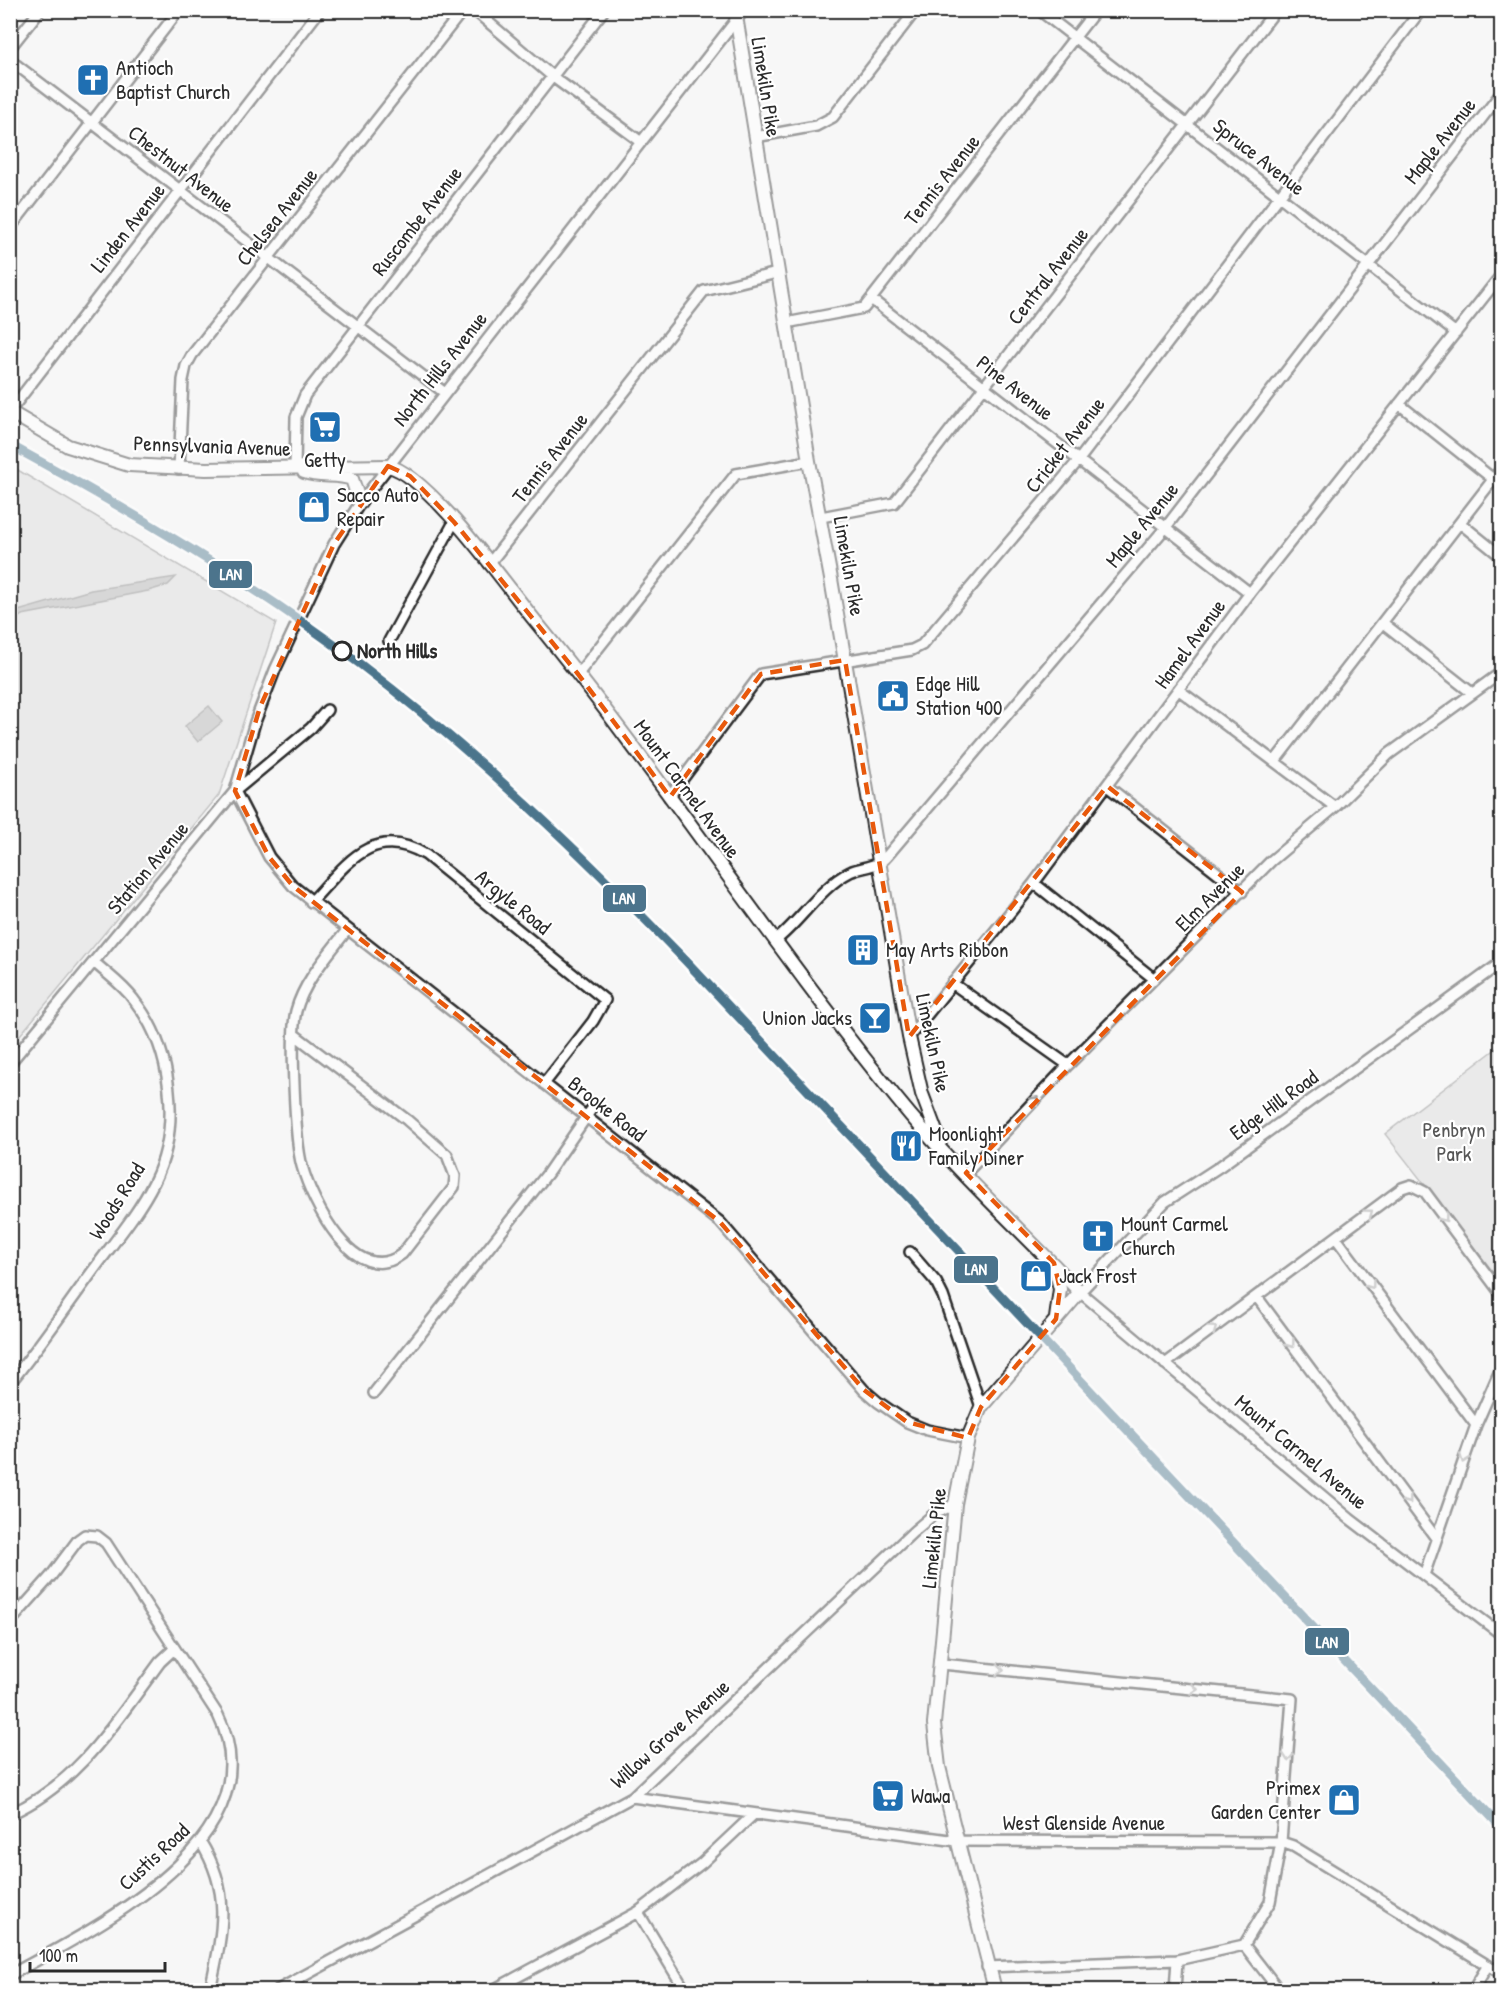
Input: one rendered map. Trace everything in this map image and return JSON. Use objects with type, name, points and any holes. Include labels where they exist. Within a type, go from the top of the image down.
[{"type":"main road","name":"Limekiln Pike","points":[[735,16],[808,461],[845,660],[909,1037],[922,1094],[943,1148],[1080,1292],[981,1407],[968,1438],[954,1504],[942,1664],[934,1724],[939,1767],[987,1967],[995,1990]]},
{"type":"main road","name":"Pennsylvania Avenue","points":[[10,411],[68,446],[129,465],[178,469],[388,466]]},
{"type":"main road","name":"Mount Carmel Avenue","points":[[388,466],[399,468],[410,476],[454,522],[489,564],[578,674],[775,941],[898,1101],[943,1148]]},
{"type":"main road","points":[[295,468],[315,476],[352,479],[360,503]]},
{"type":"main road","points":[[1054,1263],[1060,1289],[1055,1320]]},
{"type":"street","points":[[10,48],[40,10]]},
{"type":"street","points":[[10,228],[179,10]]},
{"type":"street","name":"Linden Avenue","points":[[10,411],[320,10]]},
{"type":"street","name":"Chelsea Avenue","points":[[178,469],[186,366],[266,258],[463,10]]},
{"type":"street","points":[[474,10],[553,77],[640,141]]},
{"type":"street","name":"Ruscombe Avenue","points":[[295,468],[296,417],[300,403],[604,10]]},
{"type":"street","name":"North Hills Avenue","points":[[236,791],[255,722],[275,670],[334,543],[360,503],[735,16],[744,10]]},
{"type":"street","points":[[755,136],[816,126],[833,117],[916,10]]},
{"type":"street","name":"Spruce Avenue","points":[[1039,10],[1456,333]]},
{"type":"street","name":"Tennis Avenue","points":[[786,323],[864,308],[1096,10]]},
{"type":"street","name":"Central Avenue","points":[[820,518],[894,503],[1276,10]]},
{"type":"street","name":"Cricket Avenue","points":[[669,796],[761,674],[912,650],[922,645],[1078,460],[1421,10]]},
{"type":"street","name":"Chestnut Avenue","points":[[10,60],[445,393]]},
{"type":"street","name":"Maple Avenue","points":[[880,864],[1166,527],[1367,262],[1502,92]]},
{"type":"street","name":"Tennis Avenue","points":[[489,564],[704,291],[777,273]]},
{"type":"street","name":"Hamel Avenue","points":[[909,1037],[1034,883],[1250,593],[1502,274]]},
{"type":"street","name":"Pine Avenue","points":[[871,300],[1250,593]]},
{"type":"street","points":[[1399,404],[1493,479]]},
{"type":"street","points":[[578,674],[736,474],[808,461]]},
{"type":"street","points":[[1275,761],[1502,468]]},
{"type":"street","points":[[389,640],[454,522]]},
{"type":"street","points":[[1460,523],[1502,557]]},
{"type":"street","points":[[1383,623],[1472,693]]},
{"type":"street","name":"Elm Avenue","points":[[966,1173],[1153,978],[1272,861],[1335,807],[1389,754],[1502,672]]},
{"type":"street","points":[[1179,690],[1335,807]]},
{"type":"street","name":"Station Avenue","points":[[10,1063],[236,791],[311,728],[327,710]]},
{"type":"street","points":[[1107,786],[1242,892]]},
{"type":"street","name":"Brooke Road","points":[[236,791],[280,872],[311,902],[544,1083],[589,1113],[720,1222],[864,1390],[878,1402],[907,1422],[927,1430],[968,1438]]},
{"type":"street","name":"Argyle Road","points":[[311,902],[347,864],[375,844],[401,843],[426,855],[605,1000],[594,1021],[544,1083]]},
{"type":"street","points":[[775,941],[790,930],[832,884],[860,868],[880,864]]},
{"type":"street","points":[[1034,883],[1153,978]]},
{"type":"street","points":[[295,1035],[423,1133],[447,1155],[453,1166],[455,1176],[453,1187],[447,1197],[402,1254],[393,1261],[365,1261],[344,1244],[327,1222],[302,1166],[297,1131],[295,1035],[296,1013],[303,991],[347,930]]},
{"type":"street","name":"Woods Road","points":[[10,1383],[144,1200],[160,1169],[167,1139],[170,1105],[165,1068],[157,1042],[133,999],[93,962]]},
{"type":"street","name":"Edge Hill Road","points":[[1080,1292],[1165,1202],[1220,1167],[1502,962]]},
{"type":"street","points":[[952,983],[1068,1065]]},
{"type":"street","points":[[374,1393],[547,1174],[589,1113]]},
{"type":"street","points":[[1166,1364],[1402,1188],[1411,1185],[1425,1192],[1502,1295]]},
{"type":"street","points":[[1336,1238],[1476,1425]]},
{"type":"street","points":[[910,1252],[943,1296],[981,1407]]},
{"type":"street","name":"Mount Carmel Avenue","points":[[1080,1292],[1350,1519],[1502,1635]]},
{"type":"street","points":[[1257,1297],[1436,1538]]},
{"type":"street","points":[[1424,1575],[1476,1425],[1502,1366]]},
{"type":"street","name":"Willow Grove Avenue","points":[[278,1990],[632,1797],[914,1531],[933,1515],[954,1504]]},
{"type":"street","name":"Custis Road","points":[[10,1622],[51,1576],[78,1540],[89,1535],[97,1536],[106,1543],[218,1714],[224,1726],[229,1751],[227,1789],[218,1813],[200,1841],[168,1873],[123,1910],[10,1975]]},
{"type":"street","points":[[10,1814],[47,1793],[75,1771],[160,1662],[174,1649]]},
{"type":"street","points":[[942,1664],[1292,1699],[1281,1842],[1270,1902],[1244,1945],[1177,1960],[987,1967]]},
{"type":"street","name":"West Glenside Avenue","points":[[632,1797],[957,1841],[1281,1842],[1293,1846],[1502,1974]]},
{"type":"street","points":[[493,1990],[638,1912],[702,1863],[754,1815]]},
{"type":"street","points":[[200,1841],[213,1862],[223,1905],[223,1930],[210,1990]]},
{"type":"street","points":[[638,1912],[685,1990]]},
{"type":"street","points":[[1244,1945],[1279,1990]]},
{"type":"street","points":[[1175,1990],[1177,1960]]},
{"type":"street","points":[[1473,1990],[1488,1965]]},
{"type":"highlighted area","points":[[388,466],[410,476],[454,522],[578,674],[670,797],[761,674],[845,660],[909,1037],[1107,786],[1242,892],[966,1173],[1054,1263],[1060,1289],[1056,1319],[981,1407],[968,1438],[907,1422],[864,1390],[720,1222],[293,886],[269,857],[235,791],[260,707],[317,578],[334,544]]},
{"type":"green space","points":[[11,466],[276,623],[219,795],[11,1046]]},
{"type":"green space","name":"Penbryn Park","points":[[1501,1045],[1501,1282],[1385,1134]]},
{"type":"shaded area","points":[[176,577],[168,585],[148,591],[22,615],[11,623],[11,613],[91,590]]},
{"type":"shaded area","points":[[209,706],[222,722],[198,742],[185,726]]},
{"type":"transit line","name":"LAN","points":[[10,445],[189,548],[318,633],[446,733],[528,806],[685,960],[1502,1828]]},
{"type":"place","name":"Antioch Baptist Church","points":[[93,80]]},
{"type":"place","name":"Getty","points":[[325,427]]},
{"type":"place","name":"Sacco Auto Repair","points":[[314,507]]},
{"type":"place","name":"North Hills","points":[[342,651]]},
{"type":"place","name":"Edge Hill Station 400","points":[[893,696]]},
{"type":"place","name":"May Arts Ribbon","points":[[863,950]]},
{"type":"place","name":"Union Jacks","points":[[875,1018]]},
{"type":"place","name":"Moonlight Family Diner","points":[[906,1146]]},
{"type":"place","name":"Mount Carmel Church","points":[[1098,1236]]},
{"type":"place","name":"Jack Frost","points":[[1036,1276]]},
{"type":"place","name":"Wawa","points":[[888,1796]]},
{"type":"place","name":"Primex Garden Center","points":[[1344,1800]]}]
